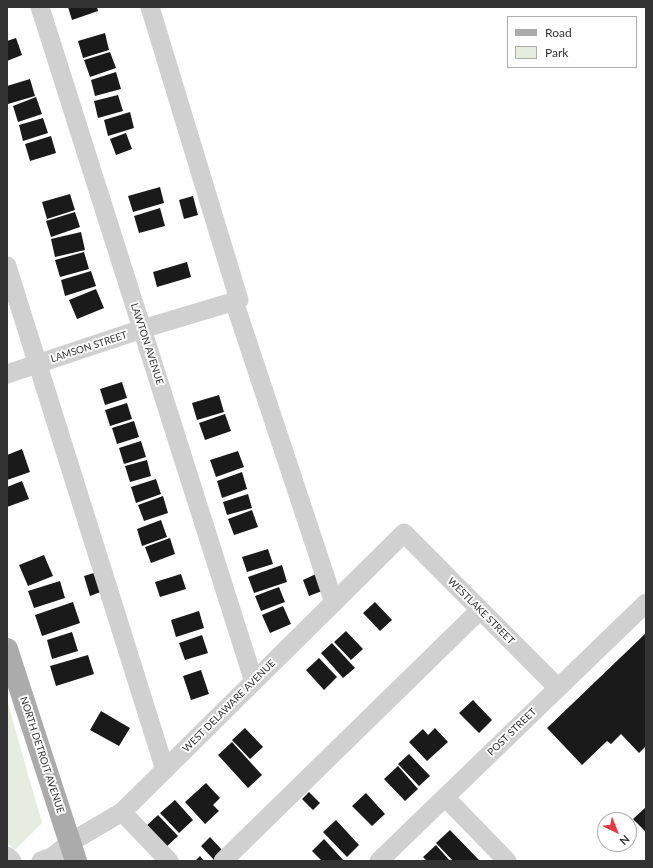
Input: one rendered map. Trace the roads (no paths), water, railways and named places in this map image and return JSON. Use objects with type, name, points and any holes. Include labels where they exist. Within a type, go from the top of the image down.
[{"type":"main road","name":"NORTH DETROIT AVENUE","points":[[7,649],[73,851]]},
{"type":"street","name":"LAWTON AVENUE","points":[[40,7],[254,682]]},
{"type":"street","points":[[150,7],[237,301],[334,603]]},
{"type":"street","points":[[7,266],[165,770]]},
{"type":"street","name":"LAMSON STREET","points":[[7,374],[142,329],[237,301]]},
{"type":"street","name":"WEST DELAWARE AVENUE","points":[[41,861],[73,851],[122,812],[404,533]]},
{"type":"street","name":"WESTLAKE STREET","points":[[404,533],[558,688]]},
{"type":"street","name":"POST STREET","points":[[379,861],[646,603]]},
{"type":"street","points":[[223,861],[480,610]]},
{"type":"street","points":[[445,797],[507,861]]},
{"type":"street","points":[[122,812],[169,861]]},
{"type":"street","points":[[7,856],[12,861]]}]
